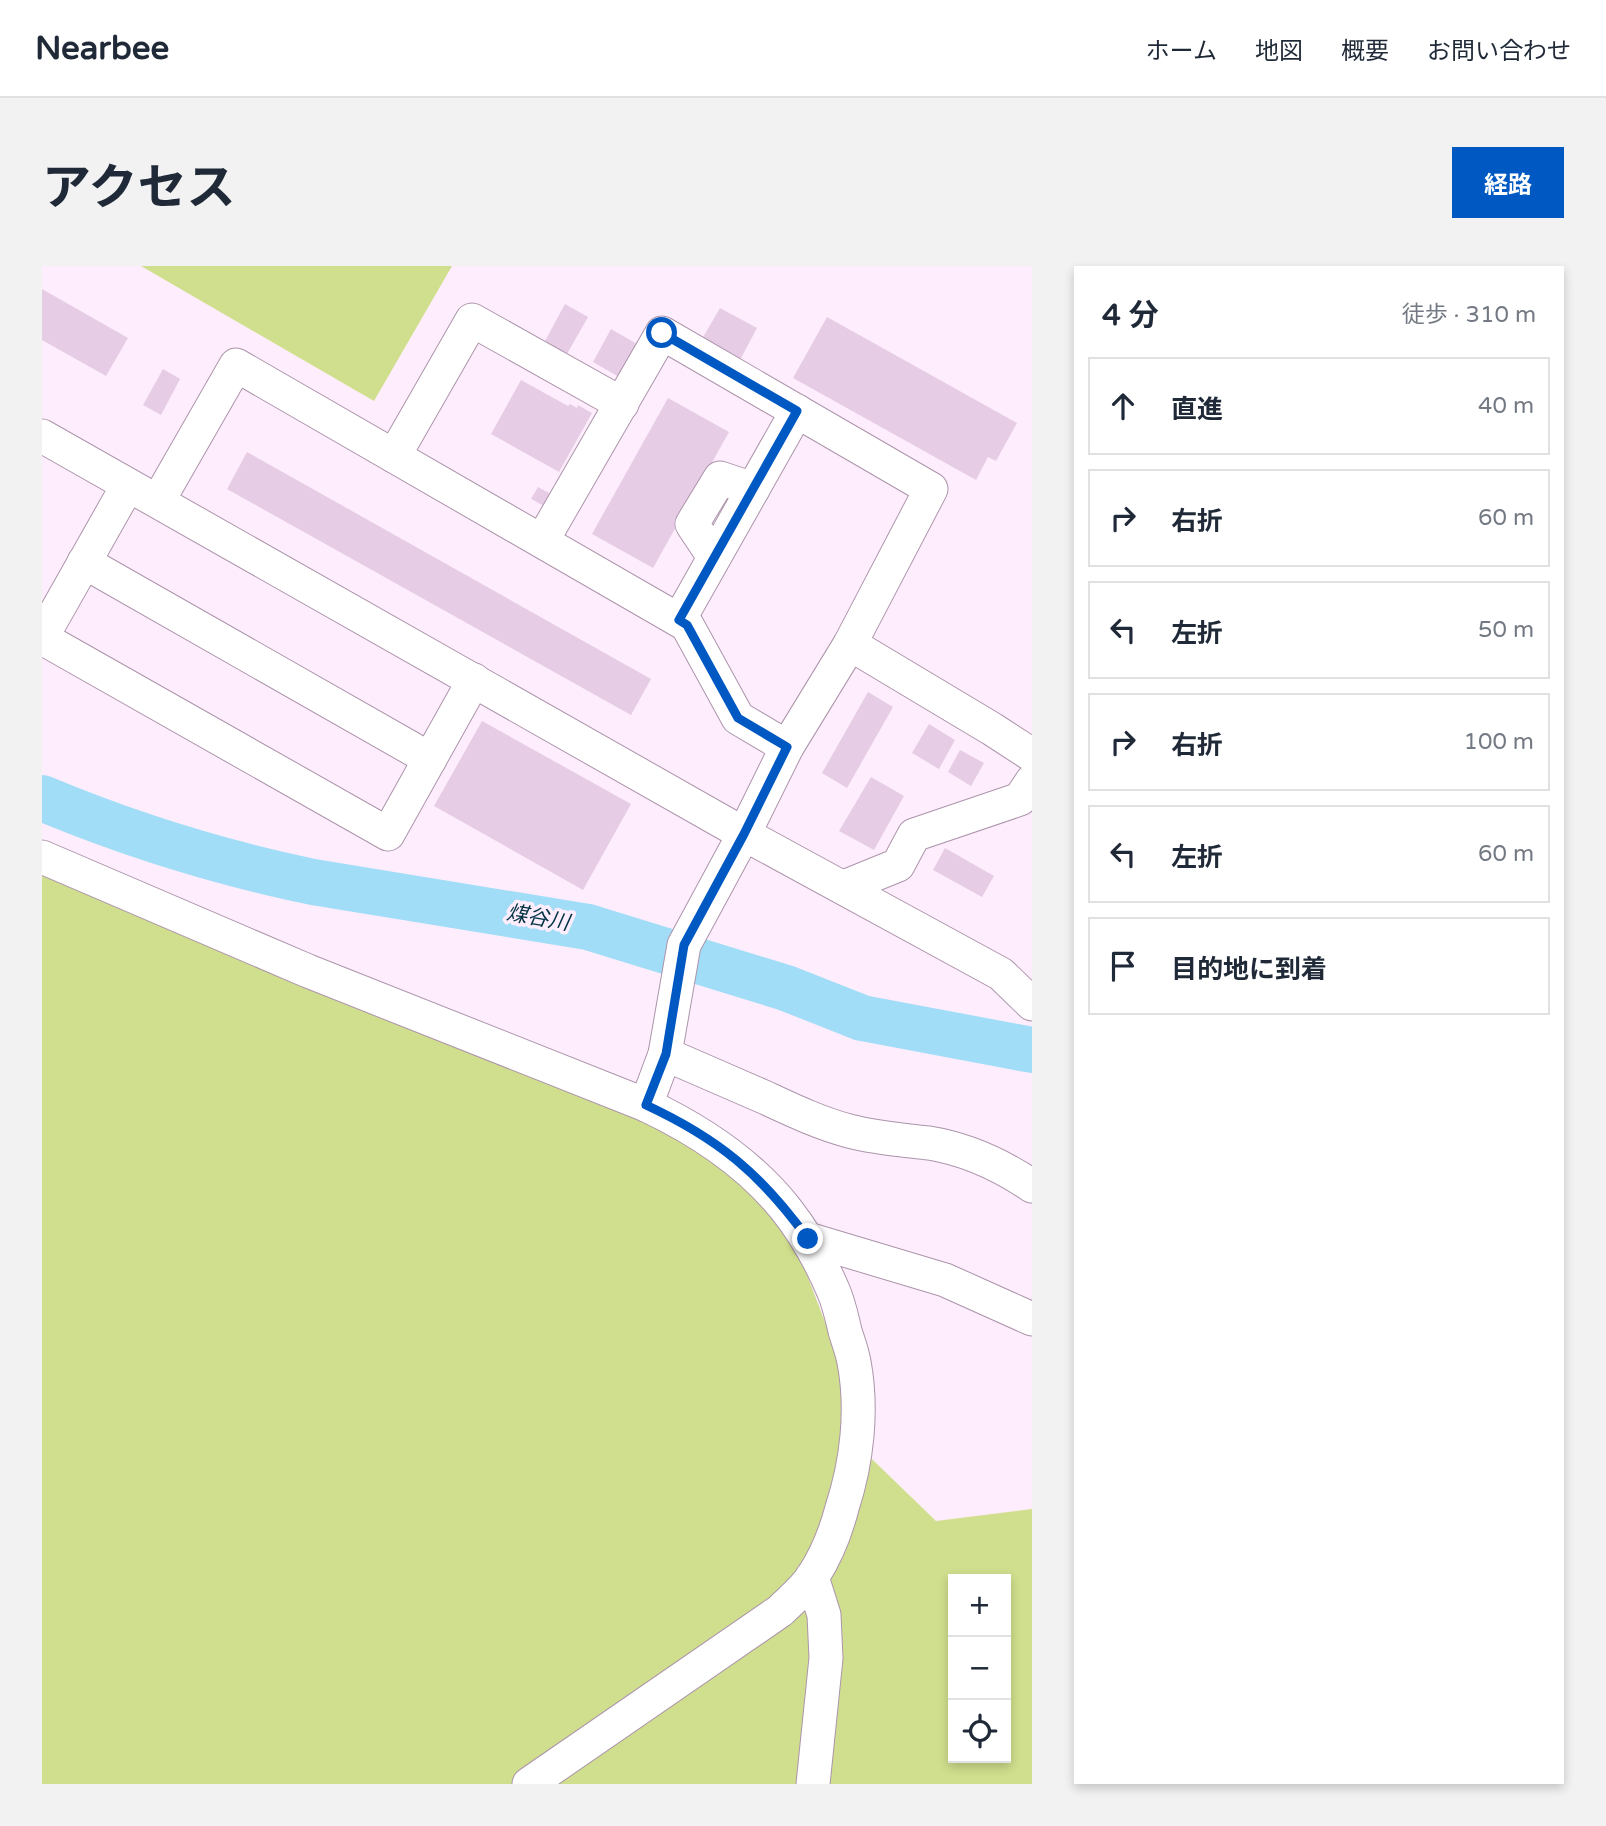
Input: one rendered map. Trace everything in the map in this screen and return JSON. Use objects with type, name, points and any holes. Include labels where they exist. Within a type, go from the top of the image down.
[{"type":"lane","points":[[394,456],[472,320],[622,404]]},
{"type":"lane","points":[[542,541],[662,333],[931,489],[850,644],[787,747],[684,945],[668,1044],[646,1105]]},
{"type":"lane","points":[[158,501],[236,365],[687,625],[738,718],[787,747]]},
{"type":"lane","points":[[679,620],[714,557],[692,524],[720,478],[753,489],[797,411]]},
{"type":"lane","points":[[42,436],[744,834],[1001,974],[1031,1002]]},
{"type":"lane","points":[[128,485],[84,562],[45,643],[388,834],[474,680]]},
{"type":"lane","points":[[84,562],[430,759]]},
{"type":"lane","points":[[850,644],[1032,755]]},
{"type":"lane","points":[[844,887],[898,865],[914,835],[1020,799],[1032,781]]},
{"type":"lane","points":[[42,857],[308,971],[676,1119],[705,1136],[760,1181],[808,1239],[834,1292],[854,1360],[857,1394],[855,1449],[848,1491],[827,1550],[812,1577],[780,1611],[529,1784]]},
{"type":"lane","points":[[668,1044],[817,1121],[885,1139],[950,1148],[991,1162],[1032,1186]]},
{"type":"lane","points":[[808,1239],[945,1280],[1032,1319]]},
{"type":"lane","points":[[812,1577],[824,1615],[826,1658],[813,1784]]},
{"type":"green space","points":[[141,266],[452,266],[374,401]]},
{"type":"green space","points":[[42,872],[670,1131],[751,1190],[796,1246],[841,1364],[844,1432],[936,1521],[1032,1509],[1032,1784],[42,1784]]},
{"type":"building","points":[[42,289],[128,338],[106,376],[42,340]]},
{"type":"building","points":[[565,304],[588,317],[567,354],[545,341]]},
{"type":"building","points":[[720,308],[757,328],[740,360],[702,339]]},
{"type":"building","points":[[827,317],[1017,423],[996,461],[988,457],[976,480],[793,378]]},
{"type":"building","points":[[611,329],[637,344],[619,377],[593,362]]},
{"type":"building","points":[[163,369],[180,379],[161,415],[143,405]]},
{"type":"building","points":[[521,380],[568,406],[570,404],[577,408],[578,405],[592,413],[559,472],[491,434]]},
{"type":"building","points":[[668,398],[729,432],[653,568],[592,534]]},
{"type":"building","points":[[247,452],[651,679],[631,715],[227,489]]},
{"type":"building","points":[[538,487],[553,495],[546,507],[531,499]]},
{"type":"building","points":[[868,692],[893,707],[847,788],[822,773]]},
{"type":"building","points":[[482,721],[631,804],[583,890],[434,806]]},
{"type":"building","points":[[929,724],[955,740],[939,769],[912,753]]},
{"type":"building","points":[[960,750],[984,763],[971,786],[948,772]]},
{"type":"building","points":[[871,777],[904,796],[874,850],[839,831]]},
{"type":"building","points":[[945,848],[994,876],[982,897],[933,870]]},
{"type":"waterway","name":"煤谷川","points":[[42,798],[142,835],[244,866],[313,882],[588,927],[786,988],[862,1018],[1032,1050]]},
{"type":"route","points":[[662,333],[797,411],[679,620],[687,625],[738,718],[787,747],[684,945],[666,1054],[646,1105],[705,1136],[732,1156],[785,1208],[808,1239]]}]
